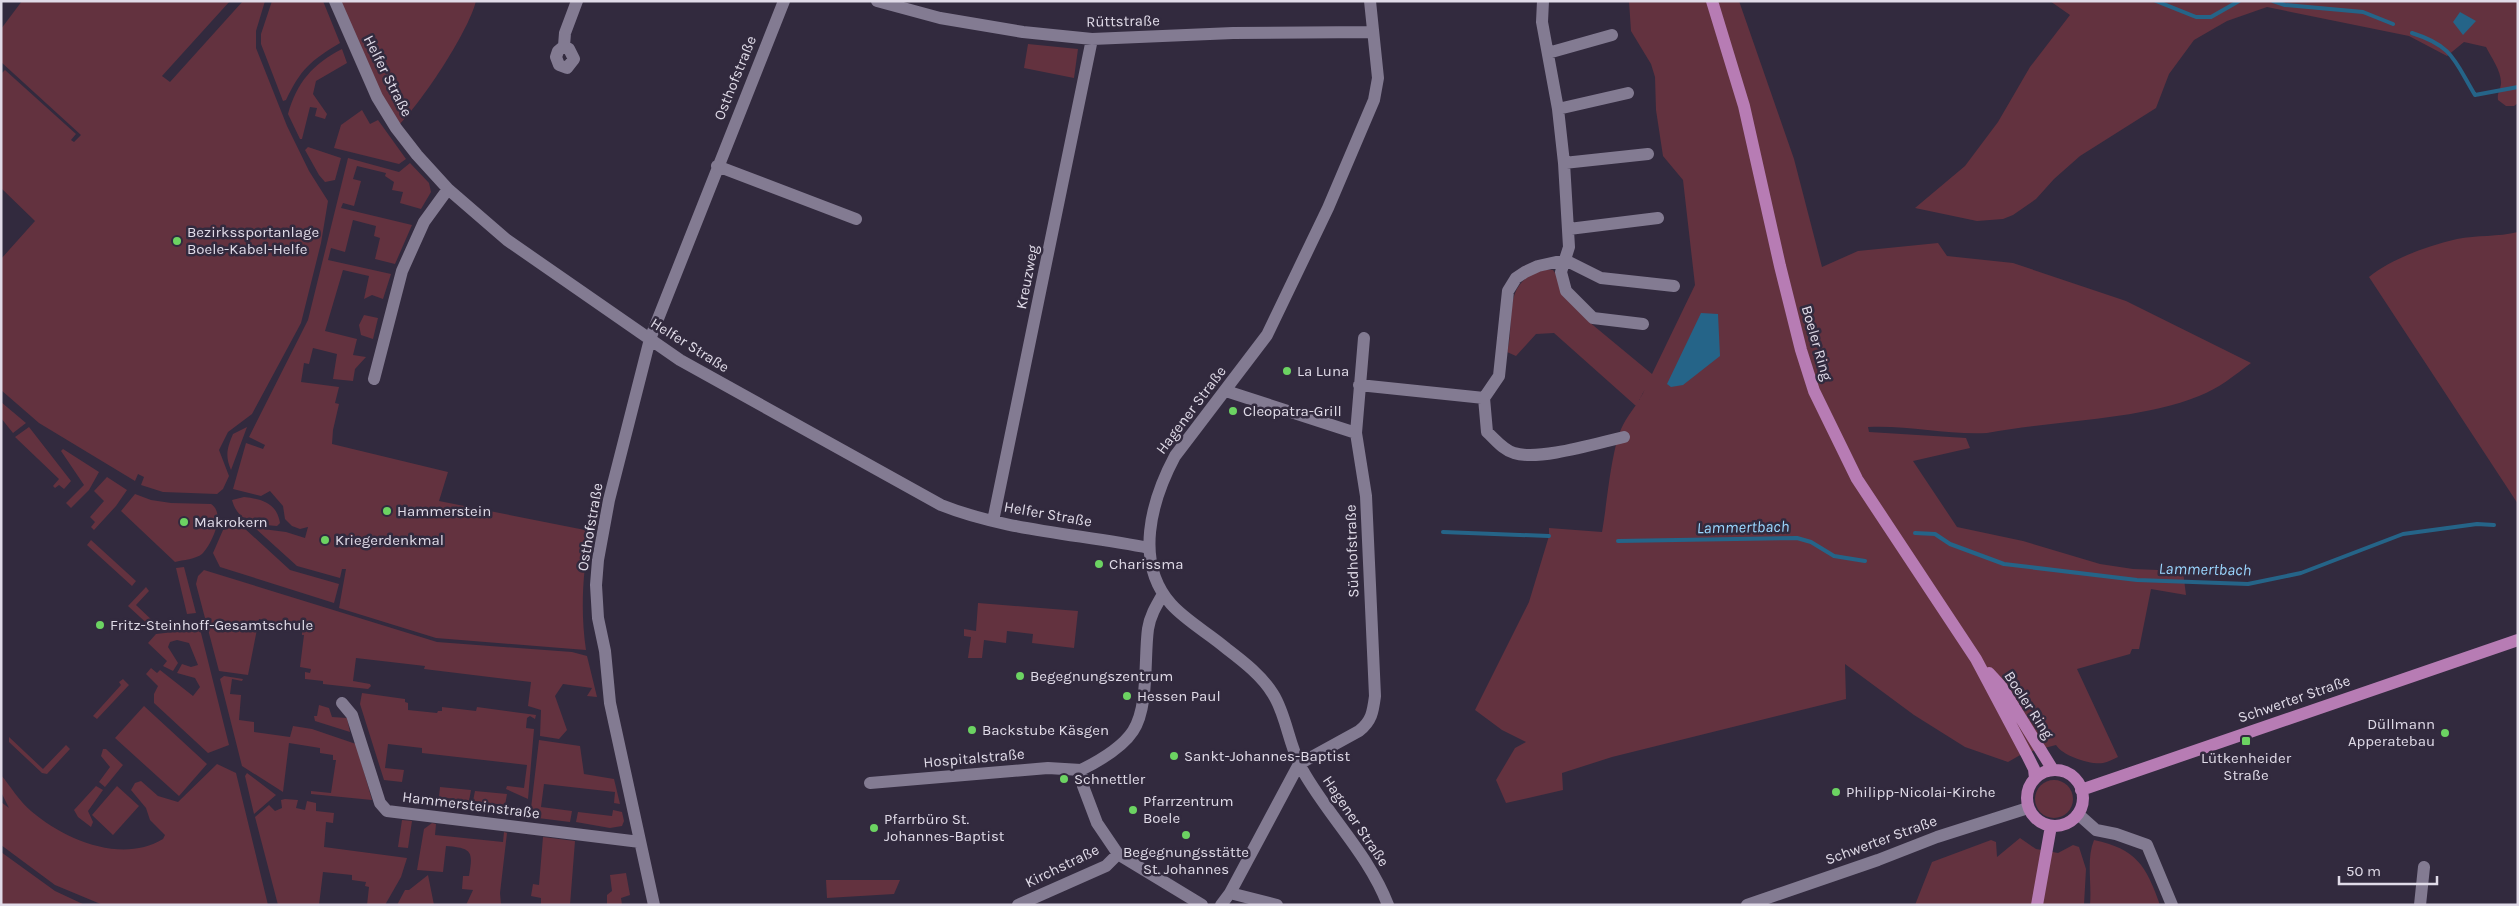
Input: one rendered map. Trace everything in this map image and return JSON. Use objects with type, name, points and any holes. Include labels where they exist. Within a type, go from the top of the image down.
[{"type":"main road","name":"Boeler Ring","points":[[1712,1],[1744,106],[1780,266],[1801,350],[1814,391],[1857,479],[1976,658],[2028,757],[2034,770],[2035,778]]},
{"type":"main road","name":"Schwerter Straße","points":[[2081,790],[2518,640]]},
{"type":"main road","name":"Boeler Ring","points":[[1976,658],[2001,686],[2053,770]]},
{"type":"main road","points":[[2053,770],[2064,771],[2074,777],[2081,790],[2082,805],[2078,814],[2066,824],[2051,826],[2035,818],[2028,808],[2027,793],[2035,778],[2053,770]]},
{"type":"main road","points":[[2037,905],[2051,826]]},
{"type":"street","name":"Helfer Straße","points":[[336,1],[377,97],[396,128],[448,190],[507,240],[680,360],[941,505],[966,515],[993,521],[1149,548]]},
{"type":"street","points":[[564,46],[565,33],[577,1]]},
{"type":"street","name":"Osthofstraße","points":[[654,905],[610,703],[596,585],[608,506],[650,339],[784,1]]},
{"type":"street","name":"Rüttstraße","points":[[877,1],[940,18],[1023,32],[1092,39],[1232,33],[1373,32]]},
{"type":"street","name":"Hagener Straße","points":[[1370,1],[1378,78],[1374,100],[1328,208],[1267,336],[1175,456],[1165,474],[1155,504],[1149,548],[1156,581],[1163,594],[1173,606],[1251,668],[1273,694],[1299,764],[1368,866],[1388,905]]},
{"type":"street","points":[[1543,1],[1542,22],[1558,109],[1569,229],[1569,247],[1561,272],[1563,285],[1593,318],[1643,324]]},
{"type":"street","points":[[1548,53],[1612,35]]},
{"type":"street","name":"Kreuzweg","points":[[993,521],[1092,39]]},
{"type":"street","points":[[1558,109],[1628,93]]},
{"type":"street","points":[[1564,164],[1648,154]]},
{"type":"street","points":[[717,166],[856,219]]},
{"type":"street","points":[[374,379],[402,271],[424,222],[448,190]]},
{"type":"street","points":[[1569,229],[1658,218]]},
{"type":"street","points":[[1624,437],[1564,451],[1527,456],[1512,453],[1488,432],[1484,398],[1499,376],[1506,302],[1513,282],[1525,272],[1538,266],[1565,260],[1601,278],[1674,286]]},
{"type":"street","name":"Südhofstraße","points":[[1299,764],[1359,731],[1367,725],[1372,717],[1375,696],[1366,496],[1356,433],[1364,338]]},
{"type":"street","points":[[1359,385],[1484,398]]},
{"type":"street","points":[[1226,391],[1356,433]]},
{"type":"street","points":[[1081,770],[1101,758],[1134,730],[1140,716],[1143,695],[1148,628],[1154,610],[1163,594]]},
{"type":"street","name":"Hammersteinstraße","points":[[342,704],[352,715],[380,803],[387,811],[640,842]]},
{"type":"street","points":[[1221,905],[1230,894],[1299,764]]},
{"type":"street","name":"Hospitalstraße","points":[[870,783],[1048,768],[1081,770]]},
{"type":"street","name":"Kirchstraße","points":[[1081,770],[1083,786],[1097,823],[1118,854],[1202,905]]},
{"type":"street","name":"Schwerter Straße","points":[[1747,905],[1878,860],[1937,837],[2028,808]]},
{"type":"street","points":[[2078,814],[2096,830],[2116,834],[2147,845],[2172,905]]},
{"type":"street","name":"Kirchstraße","points":[[1018,905],[1106,866],[1118,854]]},
{"type":"street","points":[[2420,905],[2424,867]]},
{"type":"street","points":[[1230,894],[1277,905]]},
{"type":"shaded area","name":"Bezirkssportanlage Boele-Kabel-Helfe","points":[[22,1],[230,1],[162,76],[170,82],[243,1],[265,1],[256,31],[256,48],[287,126],[309,171],[328,201],[321,243],[301,323],[252,414],[228,432],[219,450],[229,476],[223,489],[217,494],[163,492],[141,485],[144,477],[138,474],[135,481],[39,423],[1,390],[1,259],[35,221],[1,188],[1,74],[5,70],[76,134],[71,140],[74,142],[81,135],[1,62],[1,29]]},
{"type":"shaded area","points":[[272,1],[323,1],[340,43],[307,67],[286,100],[283,101],[261,44],[261,34]]},
{"type":"shaded area","points":[[335,1],[476,1],[464,31],[454,49],[418,103],[396,128]]},
{"type":"shaded area","points":[[1629,1],[1739,1],[1794,159],[1822,267],[1858,251],[1938,243],[1947,256],[2013,263],[2126,301],[2251,363],[2220,386],[2206,393],[2149,411],[1987,433],[1957,433],[1898,427],[1868,427],[1869,432],[1966,438],[1970,448],[1913,461],[1957,527],[2023,541],[2100,564],[2133,569],[2183,571],[2186,595],[2151,589],[2139,649],[2132,649],[2130,654],[2077,669],[2118,757],[2103,763],[2091,763],[2064,753],[2056,745],[2022,754],[2008,762],[1965,747],[1914,715],[1845,664],[1846,699],[1612,757],[1562,773],[1563,790],[1506,803],[1496,780],[1515,748],[1526,742],[1502,730],[1475,710],[1529,602],[1549,536],[1549,528],[1602,532],[1615,448],[1623,425],[1635,406],[1554,333],[1536,334],[1516,356],[1507,352],[1513,299],[1522,282],[1531,275],[1536,272],[1553,270],[1588,321],[1652,374],[1695,285],[1683,180],[1663,156],[1656,110],[1655,77],[1651,64],[1631,31]]},
{"type":"shaded area","points":[[2050,1],[2518,1],[2518,103],[2514,106],[2506,106],[2498,100],[2501,79],[2486,47],[2464,42],[2447,56],[2409,36],[2267,7],[2227,21],[2194,40],[2169,74],[2156,108],[2080,156],[2054,179],[2036,199],[2013,215],[2003,219],[1977,221],[1915,208],[1965,166],[1998,122],[2030,67],[2070,15]]},
{"type":"shaded area","points":[[1028,44],[1078,49],[1074,78],[1024,68]]},
{"type":"shaded area","points":[[342,49],[347,63],[316,81],[313,94],[327,114],[325,119],[315,116],[317,108],[310,107],[302,139],[300,139],[288,114],[296,92],[301,83],[315,68]]},
{"type":"shaded area","points":[[362,110],[370,124],[378,120],[406,159],[399,164],[334,148],[341,125]]},
{"type":"shaded area","points":[[308,147],[341,158],[335,180],[325,182],[319,175],[305,150]]},
{"type":"shaded area","points":[[348,158],[399,172],[410,163],[429,183],[431,192],[421,209],[400,203],[403,192],[392,190],[394,182],[385,176],[386,173],[357,166],[353,179],[361,181],[354,206],[343,203],[341,208],[412,225],[395,264],[375,259],[380,238],[374,236],[376,226],[353,220],[345,252],[331,248],[328,260],[391,274],[383,299],[372,295],[364,299],[369,276],[343,270],[325,331],[357,339],[353,355],[366,357],[355,369],[353,381],[333,379],[337,354],[313,348],[309,364],[304,363],[301,382],[339,387],[335,403],[339,404],[332,444],[448,472],[439,501],[590,531],[583,590],[586,650],[436,638],[339,608],[346,569],[342,569],[340,578],[297,566],[255,528],[286,532],[305,538],[308,527],[300,529],[292,526],[285,519],[283,506],[270,491],[261,496],[233,489],[246,443],[263,449],[265,445],[249,437],[308,320]]},
{"type":"shaded area","points":[[2518,232],[2518,504],[2369,277],[2399,258],[2434,245],[2457,239]]},
{"type":"shaded area","points":[[364,315],[378,318],[373,339],[361,335],[359,325]]},
{"type":"shaded area","points":[[1,402],[26,423],[13,433],[1,418]]},
{"type":"shaded area","points":[[29,427],[71,481],[64,489],[59,485],[55,488],[53,486],[59,479],[15,437]]},
{"type":"shaded area","points":[[247,427],[231,470],[227,456],[231,439],[233,434]]},
{"type":"shaded area","points":[[63,449],[99,472],[89,490],[71,508],[66,503],[84,485],[61,451]]},
{"type":"shaded area","points":[[107,477],[127,490],[116,506],[94,530],[91,527],[95,522],[90,517],[104,501],[94,491]]},
{"type":"shaded area","points":[[135,494],[151,500],[171,503],[211,504],[217,514],[216,529],[210,543],[202,554],[175,562],[121,511]]},
{"type":"shaded area","points":[[244,497],[268,503],[276,511],[280,523],[277,526],[256,523],[244,518],[235,508],[232,500]]},
{"type":"shaded area","points":[[235,526],[243,527],[290,570],[339,584],[334,603],[220,567],[213,553],[223,530]]},
{"type":"shaded area","points":[[91,540],[136,581],[132,586],[87,545]]},
{"type":"shaded area","points":[[184,567],[196,613],[187,614],[176,568]]},
{"type":"shaded area","points":[[204,570],[437,642],[572,652],[587,656],[597,697],[587,696],[592,688],[563,684],[555,696],[567,730],[559,739],[540,736],[541,710],[528,706],[531,682],[424,669],[425,666],[356,658],[353,681],[370,684],[371,686],[368,689],[323,684],[323,681],[305,679],[305,672],[310,673],[311,669],[300,667],[304,635],[302,635],[302,630],[288,628],[288,624],[259,619],[248,675],[219,671],[196,584],[198,576]]},
{"type":"shaded area","points":[[146,587],[149,591],[136,605],[156,624],[152,628],[128,606]]},
{"type":"shaded area","points":[[978,603],[1078,611],[1074,648],[1032,643],[1033,634],[1007,631],[1006,643],[984,640],[982,658],[968,658],[971,637],[964,636],[964,629],[976,631]]},
{"type":"shaded area","points":[[200,629],[229,745],[208,753],[154,703],[154,694],[158,686],[146,674],[151,668],[157,673],[160,670],[193,696],[200,687],[195,678],[177,673],[182,664],[191,667],[198,665],[189,643],[177,640],[170,642],[168,647],[178,663],[173,671],[163,666],[167,661],[148,643],[156,634]]},
{"type":"shaded area","points":[[224,676],[243,679],[242,681],[232,679],[230,694],[241,695],[239,720],[254,722],[254,732],[290,737],[293,726],[312,729],[356,744],[372,800],[311,794],[311,791],[331,793],[336,760],[333,760],[333,755],[320,753],[320,748],[289,743],[283,792],[242,766],[220,679]]},
{"type":"shaded area","points":[[123,679],[129,685],[97,719],[93,716],[121,685],[119,682]]},
{"type":"shaded area","points":[[362,693],[405,699],[405,702],[408,703],[408,710],[437,713],[442,711],[442,707],[476,711],[477,707],[536,715],[535,719],[530,716],[527,718],[526,728],[534,729],[528,799],[506,789],[507,786],[524,788],[527,765],[422,753],[422,748],[388,744],[385,768],[404,770],[402,782],[384,780],[360,704]]},
{"type":"shaded area","points":[[319,705],[329,708],[332,717],[347,718],[350,732],[315,721],[314,716],[317,716]]},
{"type":"shaded area","points":[[144,706],[207,764],[179,796],[115,738]]},
{"type":"shaded area","points":[[9,737],[43,769],[66,745],[70,749],[47,774],[42,773],[9,742]]},
{"type":"shaded area","points":[[539,740],[580,746],[584,774],[614,779],[620,804],[614,803],[615,792],[544,784],[541,807],[572,811],[570,822],[530,817]]},
{"type":"shaded area","points":[[103,749],[106,749],[123,765],[105,787],[99,782],[110,767],[101,756]]},
{"type":"shaded area","points":[[217,764],[236,773],[268,905],[103,905],[55,885],[1,845],[1,802],[9,808],[1,792],[1,775],[27,807],[45,822],[60,831],[94,845],[112,849],[130,849],[147,846],[163,839],[165,835],[150,820],[146,808],[131,790],[135,783],[141,781],[158,796],[178,802]]},
{"type":"shaded area","points":[[247,773],[276,795],[254,814],[245,776]]},
{"type":"shaded area","points":[[2054,780],[2067,786],[2073,799],[2067,812],[2054,818],[2041,812],[2035,799],[2041,786]]},
{"type":"shaded area","points":[[96,786],[103,790],[88,811],[93,822],[91,827],[78,817],[74,810]]},
{"type":"shaded area","points":[[117,786],[139,806],[113,835],[92,815]]},
{"type":"shaded area","points":[[440,787],[471,790],[469,801],[439,797]]},
{"type":"shaded area","points":[[475,791],[507,794],[505,805],[473,801]]},
{"type":"shaded area","points":[[281,800],[298,800],[296,808],[305,810],[307,801],[316,803],[316,811],[334,813],[333,823],[326,822],[324,847],[407,858],[401,877],[385,905],[367,905],[369,887],[365,886],[366,882],[352,880],[352,875],[323,872],[319,905],[278,905],[255,817],[269,805],[275,811],[282,808]]},
{"type":"shaded area","points":[[613,810],[622,812],[624,821],[622,826],[610,828],[576,822],[578,812],[612,816]]},
{"type":"shaded area","points":[[402,820],[412,821],[408,848],[398,847]]},
{"type":"shaded area","points":[[432,823],[436,824],[435,835],[503,842],[504,832],[507,833],[500,893],[501,905],[466,905],[473,890],[462,889],[463,876],[469,876],[471,856],[462,848],[446,846],[443,872],[417,870],[424,829]]},
{"type":"shaded area","points":[[543,837],[575,841],[570,905],[541,905],[541,898],[531,896],[533,884],[539,885]]},
{"type":"shaded area","points":[[2020,838],[2036,849],[2058,853],[2073,845],[2079,847],[2086,869],[2084,905],[1915,905],[1932,862],[1991,840],[1996,842],[1997,857]]},
{"type":"shaded area","points":[[2094,840],[2120,848],[2138,861],[2150,879],[2160,905],[2090,905],[2090,856]]},
{"type":"shaded area","points":[[1,852],[55,891],[85,905],[1,905]]},
{"type":"shaded area","points":[[626,873],[630,895],[621,898],[622,905],[604,905],[607,904],[607,895],[612,891],[610,875]]},
{"type":"shaded area","points":[[428,875],[434,905],[397,905],[405,890],[409,890]]},
{"type":"shaded area","points":[[826,880],[900,880],[894,894],[827,898]]},
{"type":"water","points":[[2460,12],[2476,21],[2463,35],[2453,22]]},
{"type":"water","points":[[1701,313],[1718,314],[1720,356],[1683,385],[1671,387],[1667,384]]},
{"type":"waterway","points":[[2156,1],[2196,17],[2211,17],[2239,1]]},
{"type":"waterway","points":[[2273,1],[2285,5],[2363,12],[2393,24]]},
{"type":"waterway","points":[[2412,33],[2426,38],[2444,49],[2457,63],[2475,95],[2518,87]]},
{"type":"waterway","name":"Lammertbach","points":[[1915,533],[1935,534],[1950,544],[2004,564],[2137,580],[2248,584],[2301,573],[2403,534],[2477,524],[2494,525]]},
{"type":"waterway","name":"Lammertbach","points":[[1443,532],[1549,536]]},
{"type":"waterway","name":"Lammertbach","points":[[1618,541],[1797,538],[1811,542],[1834,556],[1865,561]]},
{"type":"place","name":"Bezirkssportanlage Boele-Kabel-Helfe","points":[[177,241]]},
{"type":"place","name":"La Luna","points":[[1287,371]]},
{"type":"place","name":"Cleopatra-Grill","points":[[1233,411]]},
{"type":"place","name":"Hammerstein","points":[[387,511]]},
{"type":"place","name":"Makrokern","points":[[184,522]]},
{"type":"place","name":"Kriegerdenkmal","points":[[325,540]]},
{"type":"place","name":"Charissma","points":[[1099,564]]},
{"type":"place","name":"Fritz-Steinhoff-Gesamtschule","points":[[100,625]]},
{"type":"place","name":"Begegnungszentrum","points":[[1020,676]]},
{"type":"place","name":"Hessen Paul","points":[[1127,696]]},
{"type":"place","name":"Backstube Käsgen","points":[[972,730]]},
{"type":"place","name":"Düllmann Apperatebau","points":[[2445,733]]},
{"type":"place","name":"Lütkenheider Straße","points":[[2246,741]]},
{"type":"place","name":"Sankt-Johannes-Baptist","points":[[1174,756]]},
{"type":"place","name":"Schnettler","points":[[1064,779]]},
{"type":"place","name":"Philipp-Nicolai-Kirche","points":[[1836,792]]},
{"type":"place","name":"Pfarrzentrum Boele","points":[[1133,810]]},
{"type":"place","name":"Pfarrbüro St. Johannes-Baptist","points":[[874,828]]},
{"type":"place","name":"Begegnungsstätte St. Johannes","points":[[1186,835]]}]
